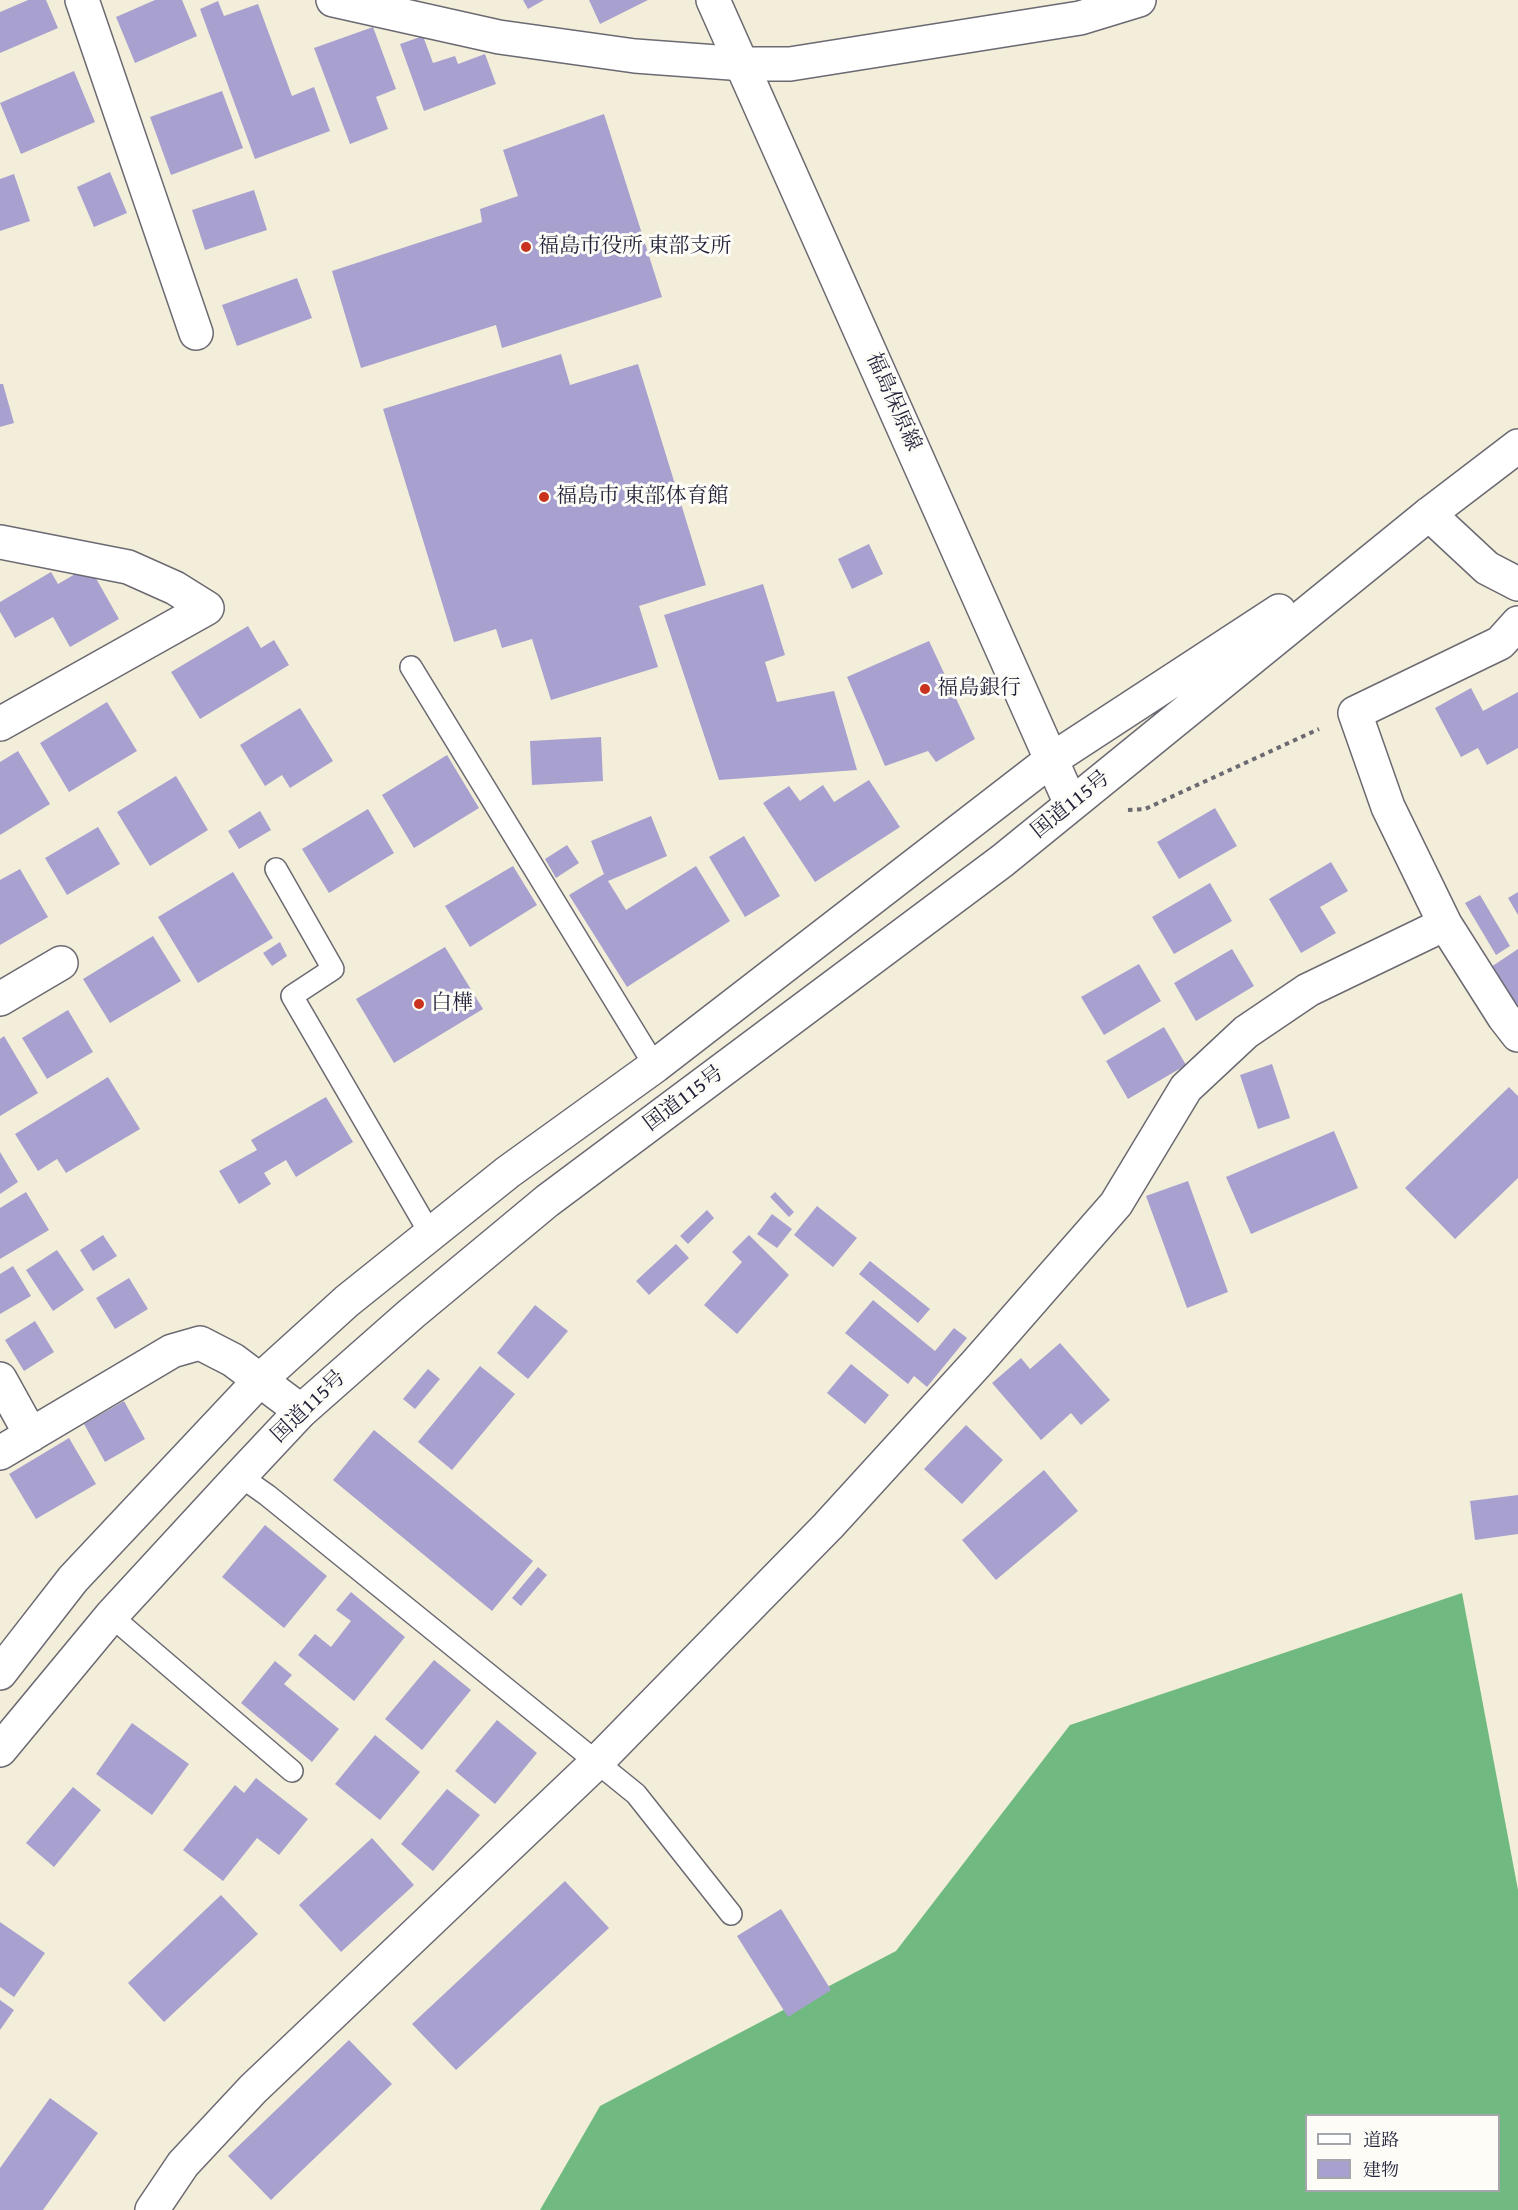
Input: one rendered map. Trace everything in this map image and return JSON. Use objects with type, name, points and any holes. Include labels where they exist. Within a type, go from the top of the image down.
[{"type":"main road","points":[[82,0],[196,333]]},
{"type":"main road","points":[[333,0],[499,37],[635,56],[744,64],[790,64],[1080,18],[1139,0]]},
{"type":"main road","name":"福島保原線","points":[[713,0],[744,64],[1071,804]]},
{"type":"main road","name":"国道115号","points":[[0,1750],[111,1616],[240,1476],[301,1412],[411,1314],[547,1200],[1002,861],[1429,514],[1518,446]]},
{"type":"main road","points":[[1429,514],[1487,568],[1518,584]]},
{"type":"main road","name":"国道115号","points":[[0,1673],[73,1579],[261,1379],[347,1301],[508,1172],[655,1066],[1052,760],[1429,514]]},
{"type":"main road","points":[[0,542],[128,567],[175,588],[207,608],[0,724]]},
{"type":"main road","points":[[1518,623],[1500,643],[1355,713],[1388,807],[1445,924],[1504,1017],[1518,1035]]},
{"type":"main road","points":[[152,2210],[183,2164],[253,2089],[597,1762],[828,1526],[976,1364],[1116,1204],[1186,1088],[1246,1032],[1308,990],[1445,924]]},
{"type":"main road","points":[[0,999],[61,963]]},
{"type":"main road","points":[[0,1453],[172,1351],[200,1343],[233,1360],[261,1379],[301,1412]]},
{"type":"main road","points":[[0,1378],[31,1435]]},
{"type":"lane","points":[[411,667],[655,1066]]},
{"type":"lane","points":[[276,869],[333,969],[292,996],[431,1235]]},
{"type":"lane","points":[[240,1476],[636,1794],[731,1914]]},
{"type":"lane","points":[[111,1616],[292,1771]]},
{"type":"path","points":[[1118,811],[1145,809],[1355,713]]},
{"type":"green space","points":[[1462,1593],[1518,1890],[1518,2210],[540,2210],[600,2106],[896,1951],[1070,1725]]},
{"type":"building","points":[[28,0],[46,0],[58,28],[0,53],[0,12]]},
{"type":"building","points":[[155,0],[182,0],[197,36],[135,63],[116,17]]},
{"type":"building","points":[[523,0],[544,0],[528,9]]},
{"type":"building","points":[[589,0],[648,0],[600,24]]},
{"type":"building","points":[[218,1],[224,16],[258,4],[292,96],[314,87],[330,131],[255,159],[200,9]]},
{"type":"building","points":[[373,27],[396,89],[376,97],[388,129],[350,144],[314,48]]},
{"type":"building","points":[[423,36],[433,63],[455,56],[458,64],[485,54],[496,84],[424,111],[400,44]]},
{"type":"building","points":[[74,71],[95,122],[21,154],[0,103]]},
{"type":"building","points":[[222,91],[243,148],[171,175],[150,117]]},
{"type":"building","name":"福島市役所 東部支所","points":[[604,114],[662,297],[502,348],[496,325],[361,368],[332,271],[482,222],[480,209],[518,196],[503,150]]},
{"type":"building","points":[[110,172],[127,213],[94,227],[77,187]]},
{"type":"building","points":[[14,174],[30,221],[0,231],[0,179]]},
{"type":"building","points":[[254,190],[267,230],[205,250],[192,210]]},
{"type":"building","points":[[297,278],[312,318],[237,346],[222,305]]},
{"type":"building","name":"福島市 東部体育館","points":[[561,354],[570,385],[638,364],[706,585],[639,606],[658,667],[551,700],[532,639],[502,648],[496,629],[454,642],[383,409]]},
{"type":"building","points":[[0,384],[3,384],[14,423],[0,427]]},
{"type":"building","points":[[869,544],[883,574],[852,589],[838,559]]},
{"type":"building","points":[[89,566],[119,619],[70,647],[53,617],[15,638],[0,612],[0,602],[51,572],[58,584]]},
{"type":"building","points":[[763,584],[785,655],[765,662],[777,702],[834,691],[857,770],[719,780],[664,615]]},
{"type":"building","points":[[248,626],[261,648],[274,640],[289,665],[200,719],[171,672]]},
{"type":"building","points":[[929,641],[975,739],[936,762],[928,751],[885,766],[847,677]]},
{"type":"building","points":[[1471,688],[1483,711],[1518,692],[1518,748],[1487,765],[1478,748],[1461,757],[1435,708]]},
{"type":"building","points":[[107,702],[137,751],[69,792],[40,743]]},
{"type":"building","points":[[300,708],[333,761],[290,788],[282,775],[265,786],[240,745]]},
{"type":"building","points":[[601,737],[603,781],[532,785],[530,741]]},
{"type":"building","points":[[18,751],[50,804],[0,835],[0,762]]},
{"type":"building","points":[[447,755],[479,808],[414,848],[382,795]]},
{"type":"building","points":[[176,776],[208,830],[150,866],[117,812]]},
{"type":"building","points":[[869,780],[900,827],[815,882],[763,803],[789,786],[800,801],[823,785],[834,802]]},
{"type":"building","points":[[1215,808],[1237,846],[1179,879],[1157,842]]},
{"type":"building","points":[[368,809],[394,853],[329,893],[302,849]]},
{"type":"building","points":[[260,811],[271,830],[239,849],[228,831]]},
{"type":"building","points":[[651,816],[667,856],[608,881],[626,910],[696,866],[730,921],[627,987],[569,895],[604,874],[591,841]]},
{"type":"building","points":[[98,827],[120,864],[67,895],[45,858]]},
{"type":"building","points":[[744,836],[780,896],[745,917],[709,857]]},
{"type":"building","points":[[567,845],[579,863],[556,878],[545,859]]},
{"type":"building","points":[[1331,862],[1348,891],[1320,907],[1336,933],[1301,953],[1269,899]]},
{"type":"building","points":[[513,866],[537,905],[470,947],[445,906]]},
{"type":"building","points":[[20,869],[48,917],[0,945],[0,880]]},
{"type":"building","points":[[233,872],[273,938],[198,983],[158,917]]},
{"type":"building","points":[[1210,883],[1232,921],[1174,954],[1152,917]]},
{"type":"building","points":[[1518,892],[1518,915],[1508,898]]},
{"type":"building","points":[[1480,895],[1510,946],[1496,955],[1465,903]]},
{"type":"building","points":[[153,936],[181,981],[110,1023],[83,979]]},
{"type":"building","points":[[280,942],[287,956],[272,966],[263,953]]},
{"type":"building","name":"白樺","points":[[445,947],[483,1009],[394,1063],[356,999]]},
{"type":"building","points":[[1232,949],[1254,986],[1196,1021],[1174,983]]},
{"type":"building","points":[[1518,949],[1518,1007],[1491,967]]},
{"type":"building","points":[[1139,964],[1161,1001],[1104,1035],[1081,997]]},
{"type":"building","points":[[68,1010],[93,1052],[47,1079],[22,1038]]},
{"type":"building","points":[[1164,1027],[1186,1065],[1128,1099],[1106,1061]]},
{"type":"building","points":[[4,1036],[38,1093],[0,1116],[0,1039]]},
{"type":"building","points":[[1272,1064],[1290,1118],[1258,1129],[1240,1075]]},
{"type":"building","points":[[108,1077],[140,1129],[66,1173],[57,1159],[38,1171],[15,1134]]},
{"type":"building","points":[[1509,1087],[1518,1096],[1518,1178],[1455,1239],[1405,1188]]},
{"type":"building","points":[[326,1097],[353,1142],[296,1177],[286,1160],[264,1173],[271,1184],[239,1204],[219,1171],[257,1150],[251,1140]]},
{"type":"building","points":[[1334,1131],[1358,1188],[1251,1234],[1226,1177]]},
{"type":"building","points":[[0,1152],[18,1182],[0,1194]]},
{"type":"building","points":[[1188,1181],[1228,1292],[1187,1308],[1146,1196]]},
{"type":"building","points":[[26,1192],[49,1230],[0,1259],[0,1208]]},
{"type":"building","points":[[775,1192],[794,1212],[789,1217],[770,1197]]},
{"type":"building","points":[[817,1206],[857,1238],[833,1267],[794,1235]]},
{"type":"building","points":[[707,1210],[714,1218],[688,1244],[680,1236]]},
{"type":"building","points":[[772,1214],[792,1229],[777,1248],[757,1234]]},
{"type":"building","points":[[103,1235],[117,1256],[93,1271],[80,1250]]},
{"type":"building","points":[[749,1235],[789,1275],[737,1334],[704,1305],[742,1262],[732,1252]]},
{"type":"building","points":[[676,1244],[689,1258],[649,1295],[636,1281]]},
{"type":"building","points":[[57,1250],[84,1290],[53,1311],[26,1270]]},
{"type":"building","points":[[870,1261],[930,1309],[918,1323],[859,1274]]},
{"type":"building","points":[[13,1266],[31,1296],[0,1314],[0,1274]]},
{"type":"building","points":[[129,1278],[148,1309],[115,1329],[96,1298]]},
{"type":"building","points":[[873,1300],[935,1351],[954,1328],[967,1338],[927,1387],[914,1376],[908,1384],[845,1333]]},
{"type":"building","points":[[535,1305],[568,1331],[528,1379],[497,1353]]},
{"type":"building","points":[[35,1321],[54,1352],[24,1371],[5,1340]]},
{"type":"building","points":[[1060,1343],[1110,1400],[1081,1425],[1071,1413],[1041,1440],[992,1383],[1021,1358],[1030,1369]]},
{"type":"building","points":[[851,1364],[889,1395],[865,1424],[827,1393]]},
{"type":"building","points":[[480,1366],[515,1394],[452,1470],[418,1442]]},
{"type":"building","points":[[428,1369],[440,1379],[415,1409],[403,1399]]},
{"type":"building","points":[[124,1401],[145,1439],[105,1462],[84,1424]]},
{"type":"building","points":[[966,1425],[1003,1460],[962,1504],[924,1469]]},
{"type":"building","points":[[374,1430],[533,1561],[492,1611],[333,1480]]},
{"type":"building","points":[[69,1438],[96,1484],[36,1519],[9,1474]]},
{"type":"building","points":[[1044,1470],[1078,1511],[996,1580],[962,1540]]},
{"type":"building","points":[[1518,1495],[1518,1534],[1475,1540],[1470,1501]]},
{"type":"building","points":[[265,1525],[327,1576],[284,1628],[222,1577]]},
{"type":"building","points":[[538,1567],[547,1575],[521,1606],[512,1598]]},
{"type":"building","points":[[351,1592],[405,1637],[354,1701],[298,1655],[315,1634],[331,1647],[351,1621],[336,1610]]},
{"type":"building","points":[[434,1660],[471,1690],[422,1750],[385,1719]]},
{"type":"building","points":[[275,1661],[292,1675],[284,1684],[339,1729],[312,1762],[241,1703]]},
{"type":"building","points":[[497,1720],[537,1753],[495,1804],[455,1771]]},
{"type":"building","points":[[132,1723],[189,1764],[152,1815],[96,1774]]},
{"type":"building","points":[[375,1735],[420,1772],[380,1820],[335,1784]]},
{"type":"building","points":[[256,1778],[308,1819],[279,1855],[257,1838],[223,1881],[183,1850],[235,1785],[244,1793]]},
{"type":"building","points":[[73,1787],[101,1810],[54,1867],[26,1843]]},
{"type":"building","points":[[447,1789],[480,1815],[433,1871],[401,1844]]},
{"type":"building","points":[[372,1838],[414,1885],[341,1952],[299,1905]]},
{"type":"building","points":[[565,1881],[609,1928],[456,2070],[412,2024]]},
{"type":"building","points":[[221,1895],[258,1934],[164,2022],[128,1983]]},
{"type":"building","points":[[781,1909],[831,1990],[788,2017],[737,1936]]},
{"type":"building","points":[[0,1922],[45,1953],[14,1997],[0,1987]]},
{"type":"building","points":[[0,2000],[14,2010],[0,2030]]},
{"type":"building","points":[[349,2040],[392,2084],[271,2200],[228,2156]]},
{"type":"building","points":[[50,2098],[98,2133],[43,2210],[0,2210],[0,2168]]},
{"type":"place","name":"福島市役所 東部支所","points":[[526,247]]},
{"type":"place","name":"福島市 東部体育館","points":[[544,497]]},
{"type":"place","name":"福島銀行","points":[[925,689]]},
{"type":"place","name":"白樺","points":[[419,1004]]}]
